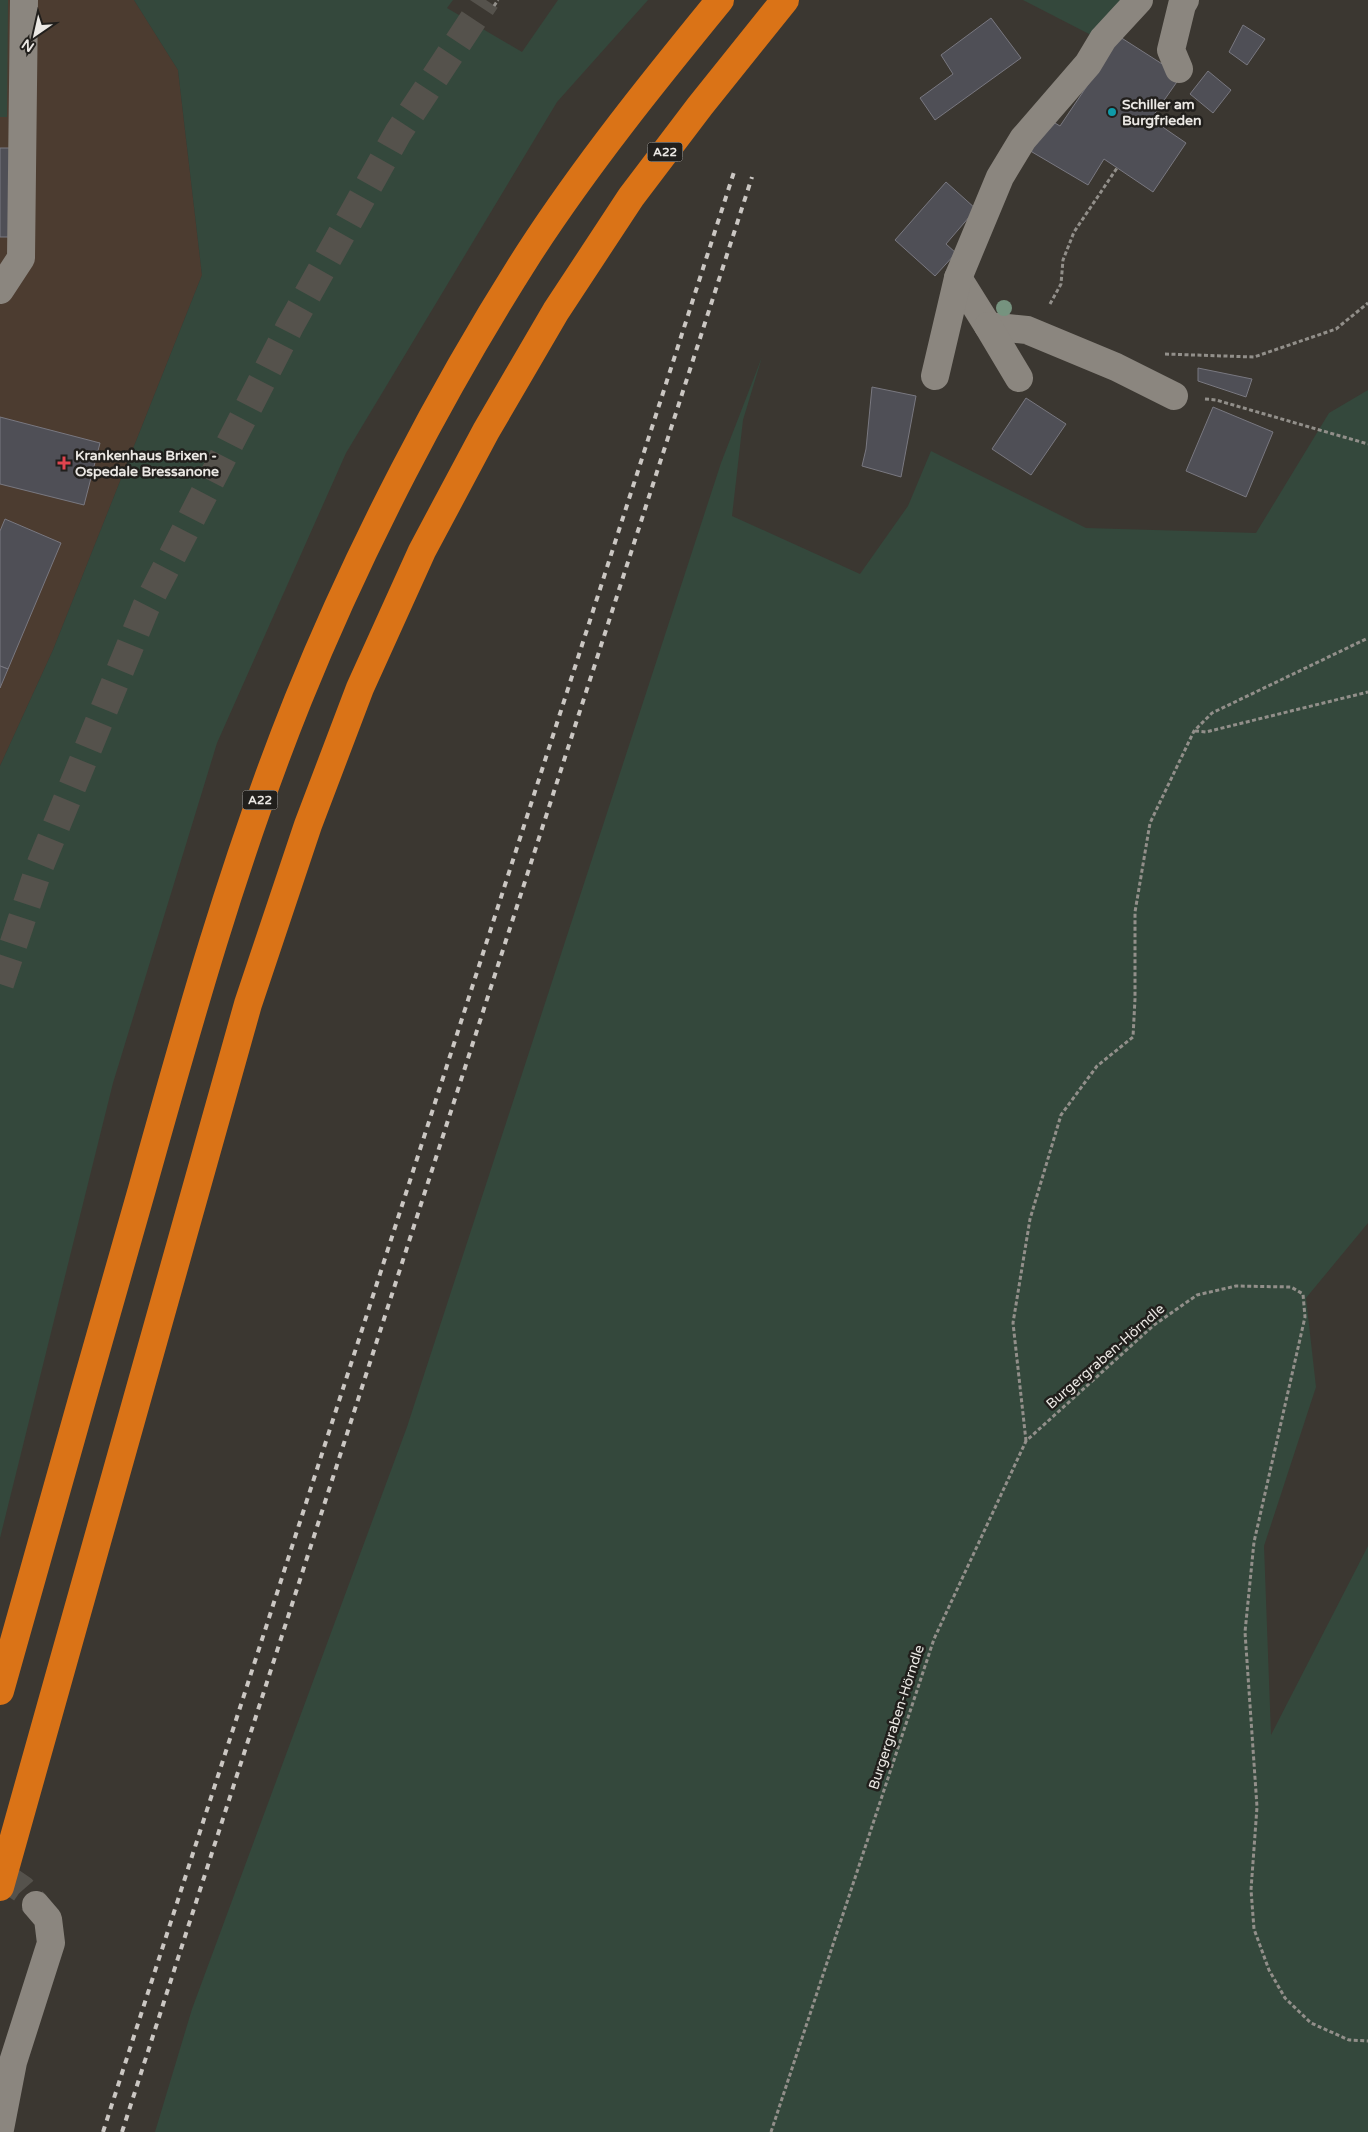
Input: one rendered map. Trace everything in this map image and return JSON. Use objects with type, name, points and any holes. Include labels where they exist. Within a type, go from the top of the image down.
[{"type":"highway","name":"A22","points":[[0,1692],[191,1014],[246,837],[299,698],[359,562],[410,461],[462,365],[530,252],[616,131],[720,0]]},
{"type":"highway","name":"A22","points":[[0,1887],[248,1004],[308,825],[360,688],[422,551],[486,431],[556,311],[631,196],[785,0]]},
{"type":"street","points":[[0,290],[21,258],[24,0]]},
{"type":"street","points":[[935,376],[958,278],[1000,178],[1023,138],[1088,64],[1103,39],[1139,0]]},
{"type":"street","points":[[1179,69],[1171,50],[1182,5],[1186,0]]},
{"type":"street","points":[[958,278],[1019,378]]},
{"type":"street","points":[[988,326],[1027,330],[1116,367],[1174,396]]},
{"type":"street","points":[[0,2129],[13,2062],[51,1943],[48,1919],[36,1905]]},
{"type":"path","points":[[494,6],[498,0]]},
{"type":"path","points":[[1027,330],[1044,315],[1061,284],[1063,260],[1074,232],[1117,168]]},
{"type":"path","points":[[1162,354],[1254,357],[1336,329],[1368,303]]},
{"type":"path","points":[[1174,396],[1216,400],[1368,444]]},
{"type":"path","points":[[1026,1441],[1013,1323],[1030,1219],[1061,1115],[1097,1066],[1133,1037],[1136,999],[1135,912],[1150,823],[1194,731],[1212,713],[1368,638]]},
{"type":"path","points":[[1194,731],[1206,732],[1368,692]]},
{"type":"path","name":"Burgergraben-Hörndle","points":[[771,2132],[934,1639],[1026,1441],[1154,1325],[1197,1295],[1236,1286],[1291,1287],[1303,1294],[1305,1317],[1254,1542],[1245,1632],[1257,1806],[1251,1890],[1254,1929],[1269,1970],[1285,1998],[1311,2023],[1349,2040],[1368,2041]]},
{"type":"shaded area","name":"Krankenhaus Brixen - Ospedale Bressanone","points":[[0,0],[134,0],[178,70],[202,275],[53,650],[0,766]]},
{"type":"green space","points":[[0,0],[8,0],[7,117],[0,117]]},
{"type":"green space","points":[[134,0],[453,0],[447,8],[522,52],[558,0],[648,0],[557,102],[346,453],[217,743],[113,1083],[0,1538],[0,766],[53,650],[202,275],[178,70]]},
{"type":"green space","points":[[1023,0],[1130,0],[1093,36]]},
{"type":"green space","points":[[762,357],[743,420],[732,516],[860,574],[908,506],[931,451],[1086,528],[1256,533],[1329,413],[1368,390],[1368,1223],[1306,1298],[1316,1387],[1264,1546],[1271,1735],[1368,1546],[1368,2132],[155,2132],[192,2009],[407,1427],[721,463]]},
{"type":"building","points":[[991,18],[1021,58],[935,120],[920,98],[953,74],[941,55]]},
{"type":"building","points":[[1243,25],[1265,39],[1247,65],[1229,52]]},
{"type":"building","name":"Schiller am Burgfrieden","points":[[1120,37],[1181,76],[1151,119],[1186,143],[1153,192],[1104,159],[1088,185],[1027,149],[1048,119],[1060,126]]},
{"type":"building","points":[[1208,71],[1231,90],[1213,113],[1190,94]]},
{"type":"building","points":[[0,148],[10,148],[9,237],[0,237]]},
{"type":"building","points":[[946,182],[976,209],[946,244],[956,253],[935,276],[895,240]]},
{"type":"building","points":[[1198,368],[1252,379],[1246,397],[1198,381]]},
{"type":"building","points":[[872,387],[916,396],[901,477],[862,466],[866,449]]},
{"type":"building","points":[[1026,398],[1066,424],[1031,475],[992,449]]},
{"type":"building","points":[[1213,407],[1273,432],[1246,497],[1186,471]]},
{"type":"building","points":[[0,417],[100,443],[84,505],[0,484]]},
{"type":"building","points":[[5,519],[61,543],[8,669],[0,666],[0,531]]},
{"type":"building","points":[[0,666],[8,669],[0,688]]},
{"type":"tunnel","points":[[0,984],[39,868],[146,607],[290,326],[398,133],[486,0]]},
{"type":"tunnel","points":[[0,1874],[22,1889],[36,1905]]},
{"type":"railway","points":[[103,2132],[734,172]]},
{"type":"railway","points":[[122,2132],[752,177]]},
{"type":"place","name":"Schiller am Burgfrieden","points":[[1112,112]]},
{"type":"place","name":"Krankenhaus Brixen - Ospedale Bressanone","points":[[64,463]]}]
